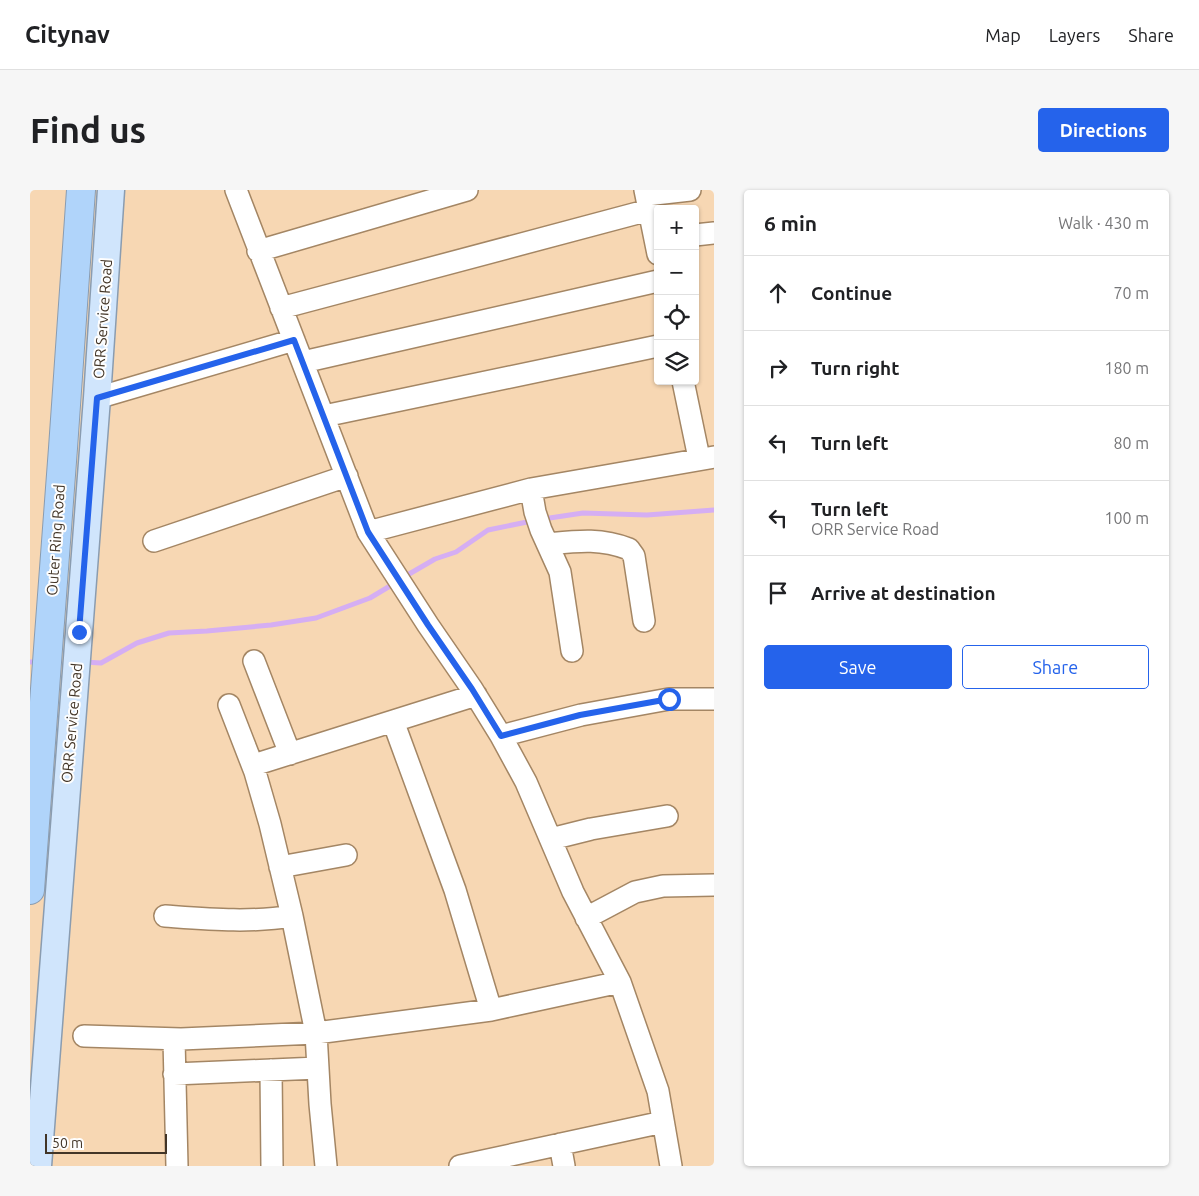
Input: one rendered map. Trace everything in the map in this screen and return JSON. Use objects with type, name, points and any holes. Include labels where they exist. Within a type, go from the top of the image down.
[{"type":"highway","name":"Outer Ring Road","points":[[30,890],[50,632],[80,190]]},
{"type":"main road","name":"ORR Service Road","points":[[38,1164],[97,398],[111,190]]},
{"type":"street","points":[[236,190],[368,532],[501,736],[526,782],[573,892],[620,982],[658,1091],[671,1166]]},
{"type":"street","points":[[258,251],[467,190]]},
{"type":"street","points":[[281,308],[647,198],[690,190]]},
{"type":"street","points":[[647,198],[654,230]]},
{"type":"street","points":[[699,235],[714,233]]},
{"type":"street","points":[[303,362],[654,282]]},
{"type":"street","points":[[97,398],[294,340]]},
{"type":"street","points":[[324,416],[654,347]]},
{"type":"street","points":[[368,532],[531,489],[707,457],[685,385]]},
{"type":"street","points":[[154,541],[347,476]]},
{"type":"street","points":[[531,489],[541,528],[560,572],[572,651]]},
{"type":"street","points":[[541,528],[588,540],[607,542],[630,549],[634,556],[644,621]]},
{"type":"street","points":[[254,661],[290,754]]},
{"type":"street","points":[[256,772],[256,766],[260,763],[476,695]]},
{"type":"street","points":[[501,736],[580,715],[669,699],[714,699]]},
{"type":"street","points":[[229,705],[256,772],[292,916],[316,1033],[326,1166]]},
{"type":"street","points":[[393,721],[455,890],[491,1010]]},
{"type":"street","points":[[550,840],[591,829],[667,816]]},
{"type":"street","points":[[280,867],[346,855]]},
{"type":"street","points":[[586,918],[635,892],[663,886],[714,885]]},
{"type":"street","points":[[165,916],[222,920],[274,919],[292,916]]},
{"type":"street","points":[[84,1036],[174,1038],[316,1033],[491,1010],[620,982]]},
{"type":"street","points":[[174,1038],[177,1166]]},
{"type":"street","points":[[174,1074],[318,1068]]},
{"type":"street","points":[[271,1070],[272,1166]]},
{"type":"street","points":[[460,1166],[497,1162],[560,1144],[664,1122]]},
{"type":"street","points":[[560,1144],[564,1166]]},
{"type":"waterway","points":[[543,519],[583,513],[647,515],[714,510]]},
{"type":"waterway","points":[[404,577],[435,559],[456,552],[488,530],[532,521]]},
{"type":"waterway","points":[[84,662],[101,663],[137,643],[169,633],[271,625],[316,618],[370,598],[395,583]]},
{"type":"waterway","points":[[30,662],[40,662]]},
{"type":"route","points":[[79,632],[97,398],[294,340],[368,532],[501,736],[580,715],[669,699]]}]
